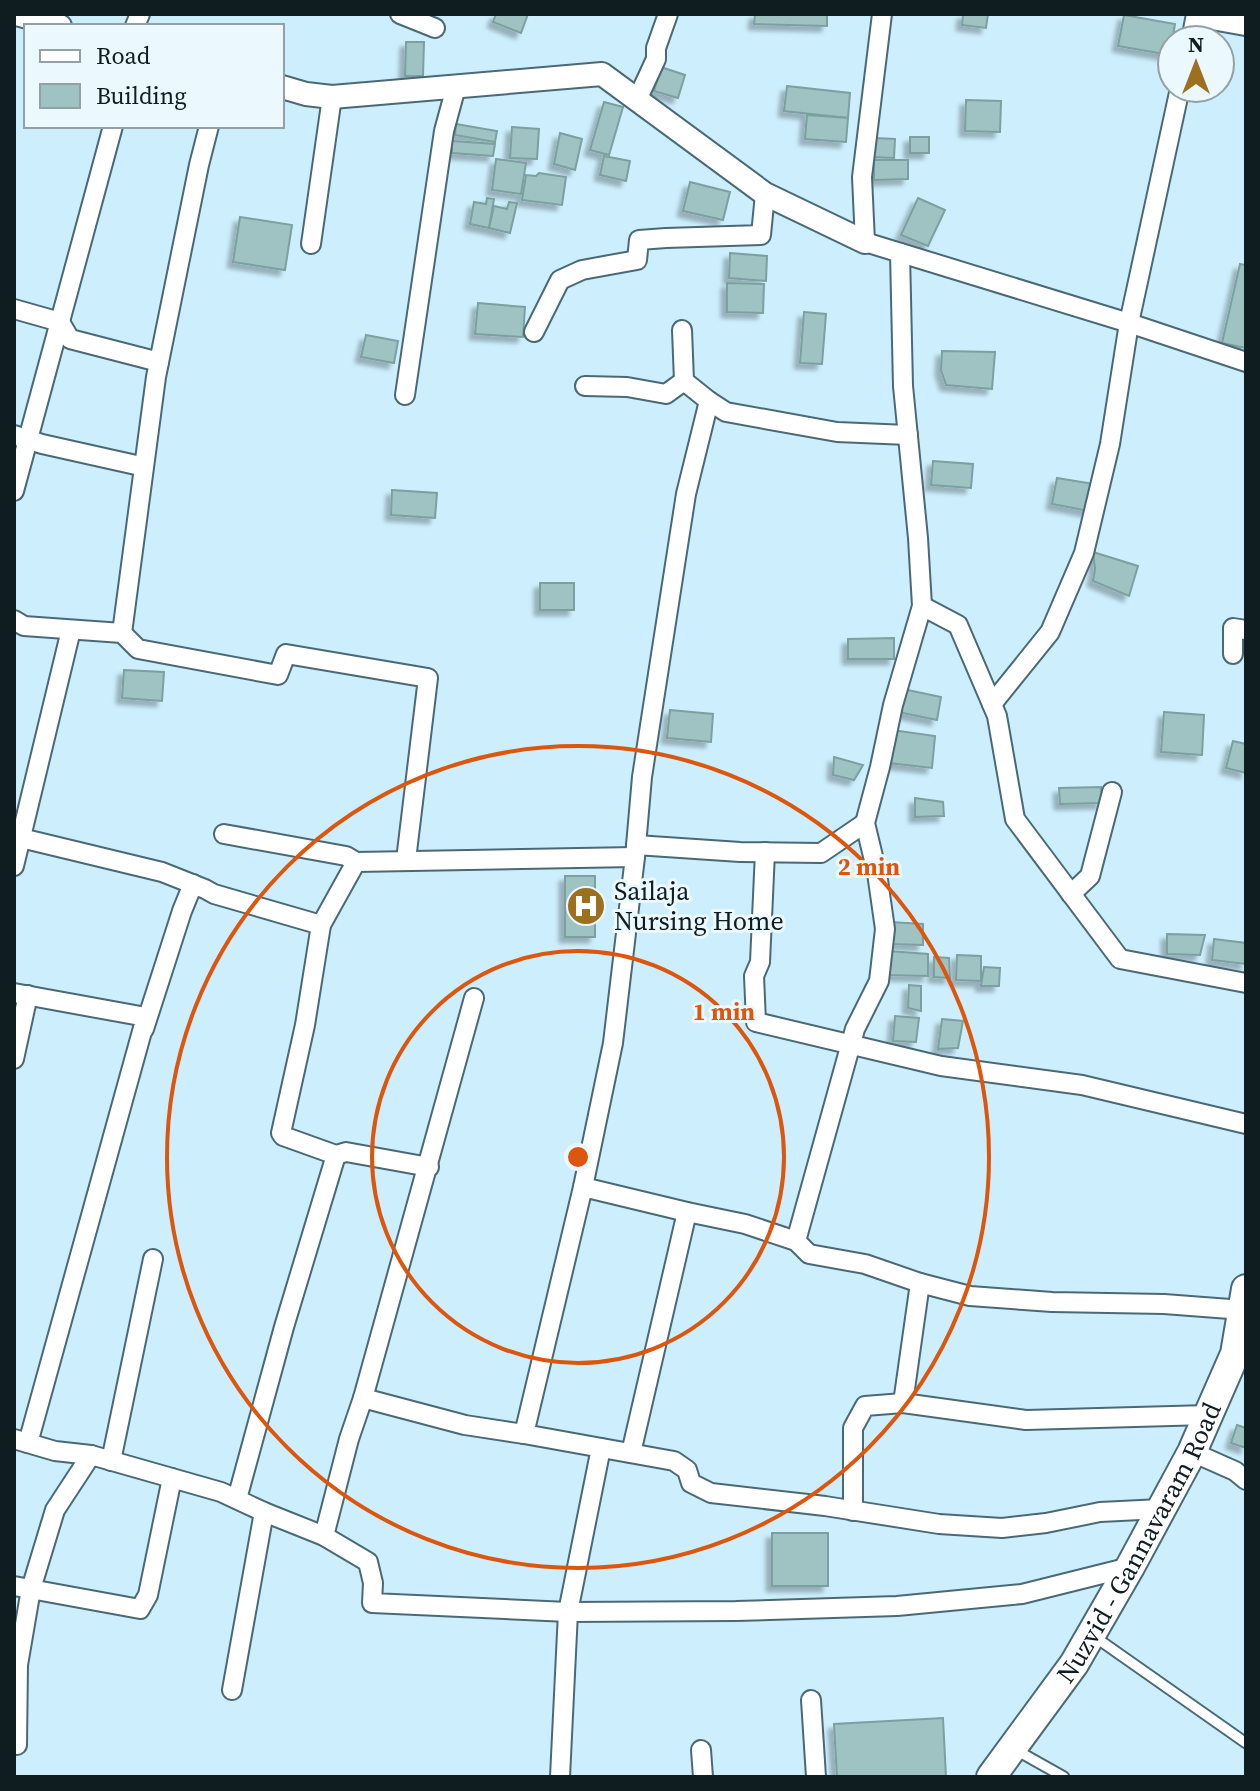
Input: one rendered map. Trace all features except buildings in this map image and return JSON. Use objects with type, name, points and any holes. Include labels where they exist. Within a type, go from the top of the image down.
[{"type":"main road","points":[[1207,14],[1246,21]]},
{"type":"main road","name":"Nuzvid - Gannavaram Road","points":[[991,1777],[1074,1664],[1192,1452],[1240,1355],[1244,1299]]},
{"type":"street","points":[[16,14],[53,24]]},
{"type":"street","points":[[400,14],[435,28]]},
{"type":"street","points":[[637,100],[656,59],[656,48],[668,14]]},
{"type":"street","points":[[865,242],[862,177],[882,14]]},
{"type":"street","points":[[284,88],[332,97],[602,74],[765,194],[865,242],[1246,362]]},
{"type":"street","points":[[405,395],[444,131],[456,87]]},
{"type":"street","points":[[311,244],[332,97]]},
{"type":"street","points":[[992,704],[1050,632],[1084,553],[1110,444],[1129,323],[1177,104]]},
{"type":"street","points":[[14,491],[21,437],[60,322],[112,128]]},
{"type":"street","points":[[122,633],[159,362],[208,128]]},
{"type":"street","points":[[534,332],[560,280],[582,270],[637,260],[639,240],[761,235],[765,194]]},
{"type":"street","points":[[796,1241],[855,1029],[879,981],[885,929],[877,873],[865,823],[893,705],[922,606],[903,386],[900,253]]},
{"type":"street","points":[[14,309],[60,322],[70,339],[159,362]]},
{"type":"street","points":[[682,330],[684,381],[726,412],[837,432],[908,435]]},
{"type":"street","points":[[585,386],[627,387],[666,394],[684,381]]},
{"type":"street","points":[[524,1434],[583,1187],[613,1043],[642,777],[686,494],[709,401]]},
{"type":"street","points":[[21,437],[144,465]]},
{"type":"street","points":[[922,606],[958,625],[997,716],[1015,819],[1120,959],[1246,983]]},
{"type":"street","points":[[14,620],[24,626],[122,633],[138,649],[278,675],[286,654],[428,678],[406,860]]},
{"type":"street","points":[[1233,654],[1233,628],[1246,630]]},
{"type":"street","points":[[14,866],[71,630]]},
{"type":"street","points":[[1071,894],[1090,876],[1112,792]]},
{"type":"street","points":[[224,834],[346,856],[356,862],[636,851],[821,853],[865,823]]},
{"type":"street","points":[[21,838],[162,872],[214,894],[321,925]]},
{"type":"street","points":[[765,852],[760,962],[754,976],[756,1022],[941,1066],[1082,1085],[1246,1124]]},
{"type":"street","points":[[356,862],[321,925],[305,1025],[281,1133],[336,1155],[346,1152],[429,1167]]},
{"type":"street","points":[[193,884],[165,961],[21,1441],[55,1451],[91,1455],[221,1492],[324,1536],[368,1562],[373,1583],[372,1603],[568,1612],[897,1606],[1022,1594],[1130,1567]]},
{"type":"street","points":[[14,1059],[21,994],[146,1017],[134,1062]]},
{"type":"street","points":[[324,1536],[474,998]]},
{"type":"street","points":[[237,1499],[284,1327],[336,1155]]},
{"type":"street","points":[[583,1187],[745,1224],[796,1241],[809,1254],[865,1264],[970,1296],[1052,1302],[1164,1304],[1244,1299]]},
{"type":"street","points":[[631,1453],[687,1212]]},
{"type":"street","points":[[111,1461],[153,1259]]},
{"type":"street","points":[[903,1403],[920,1283]]},
{"type":"street","points":[[363,1398],[465,1425],[674,1461],[687,1470],[691,1483],[711,1493],[939,1524],[1002,1528],[1100,1512],[1161,1509]]},
{"type":"street","points":[[853,1511],[853,1428],[865,1406],[903,1403],[1026,1420],[1208,1415]]},
{"type":"street","points":[[560,1777],[568,1612],[601,1448]]},
{"type":"street","points":[[1192,1452],[1235,1471],[1246,1480]]},
{"type":"street","points":[[17,1745],[23,1587],[55,1510],[91,1455]]},
{"type":"street","points":[[23,1587],[140,1609],[148,1595],[172,1478]]},
{"type":"street","points":[[232,1690],[264,1512]]},
{"type":"street","points":[[811,1700],[816,1777]]},
{"type":"street","points":[[701,1750],[703,1777]]},
{"type":"lane","points":[[1091,1634],[1246,1743]]},
{"type":"lane","points":[[1013,1748],[1064,1777]]},
{"type":"place","name":"Sailaja Nursing Home","points":[[586,906]]}]
